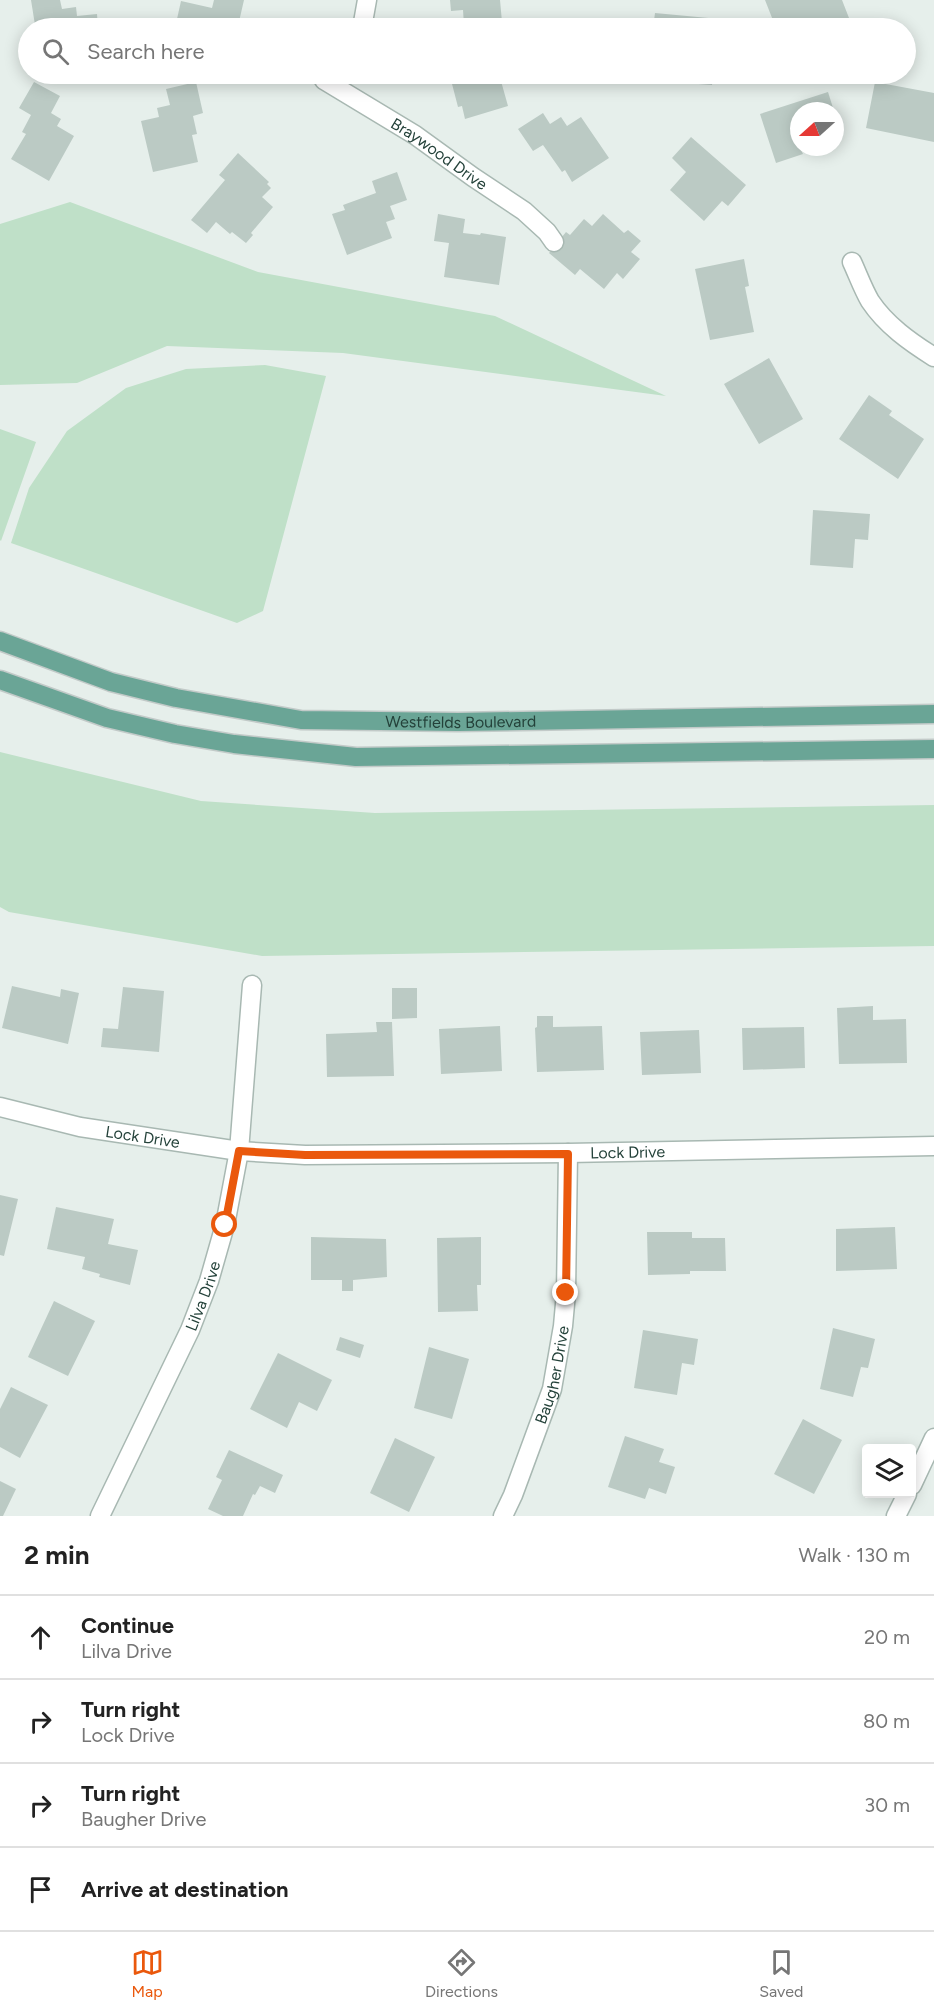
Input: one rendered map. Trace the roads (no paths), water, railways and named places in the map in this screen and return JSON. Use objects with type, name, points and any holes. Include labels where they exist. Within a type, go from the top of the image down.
[{"type":"main road","name":"Westfields Boulevard","points":[[0,641],[111,682],[176,698],[301,720],[458,722],[934,714]]},
{"type":"main road","name":"Westfields Boulevard","points":[[0,680],[107,718],[175,734],[234,744],[356,757],[934,749]]},
{"type":"street","points":[[364,18],[367,0]]},
{"type":"street","name":"Braywood Drive","points":[[331,84],[415,135],[472,177],[524,211],[547,232],[554,242]]},
{"type":"street","points":[[852,262],[870,300],[885,320],[912,343],[934,357]]},
{"type":"street","name":"Lilva Drive","points":[[100,1516],[190,1330],[209,1281],[225,1225],[239,1151],[252,985]]},
{"type":"street","name":"Lock Drive","points":[[0,1107],[80,1127],[239,1151],[305,1155],[568,1154],[934,1146]]},
{"type":"street","name":"Baugher Drive","points":[[503,1516],[552,1389],[556,1368],[566,1293],[568,1154]]},
{"type":"street","points":[[916,1476],[934,1438]]},
{"type":"street","points":[[896,1516],[905,1498]]}]
